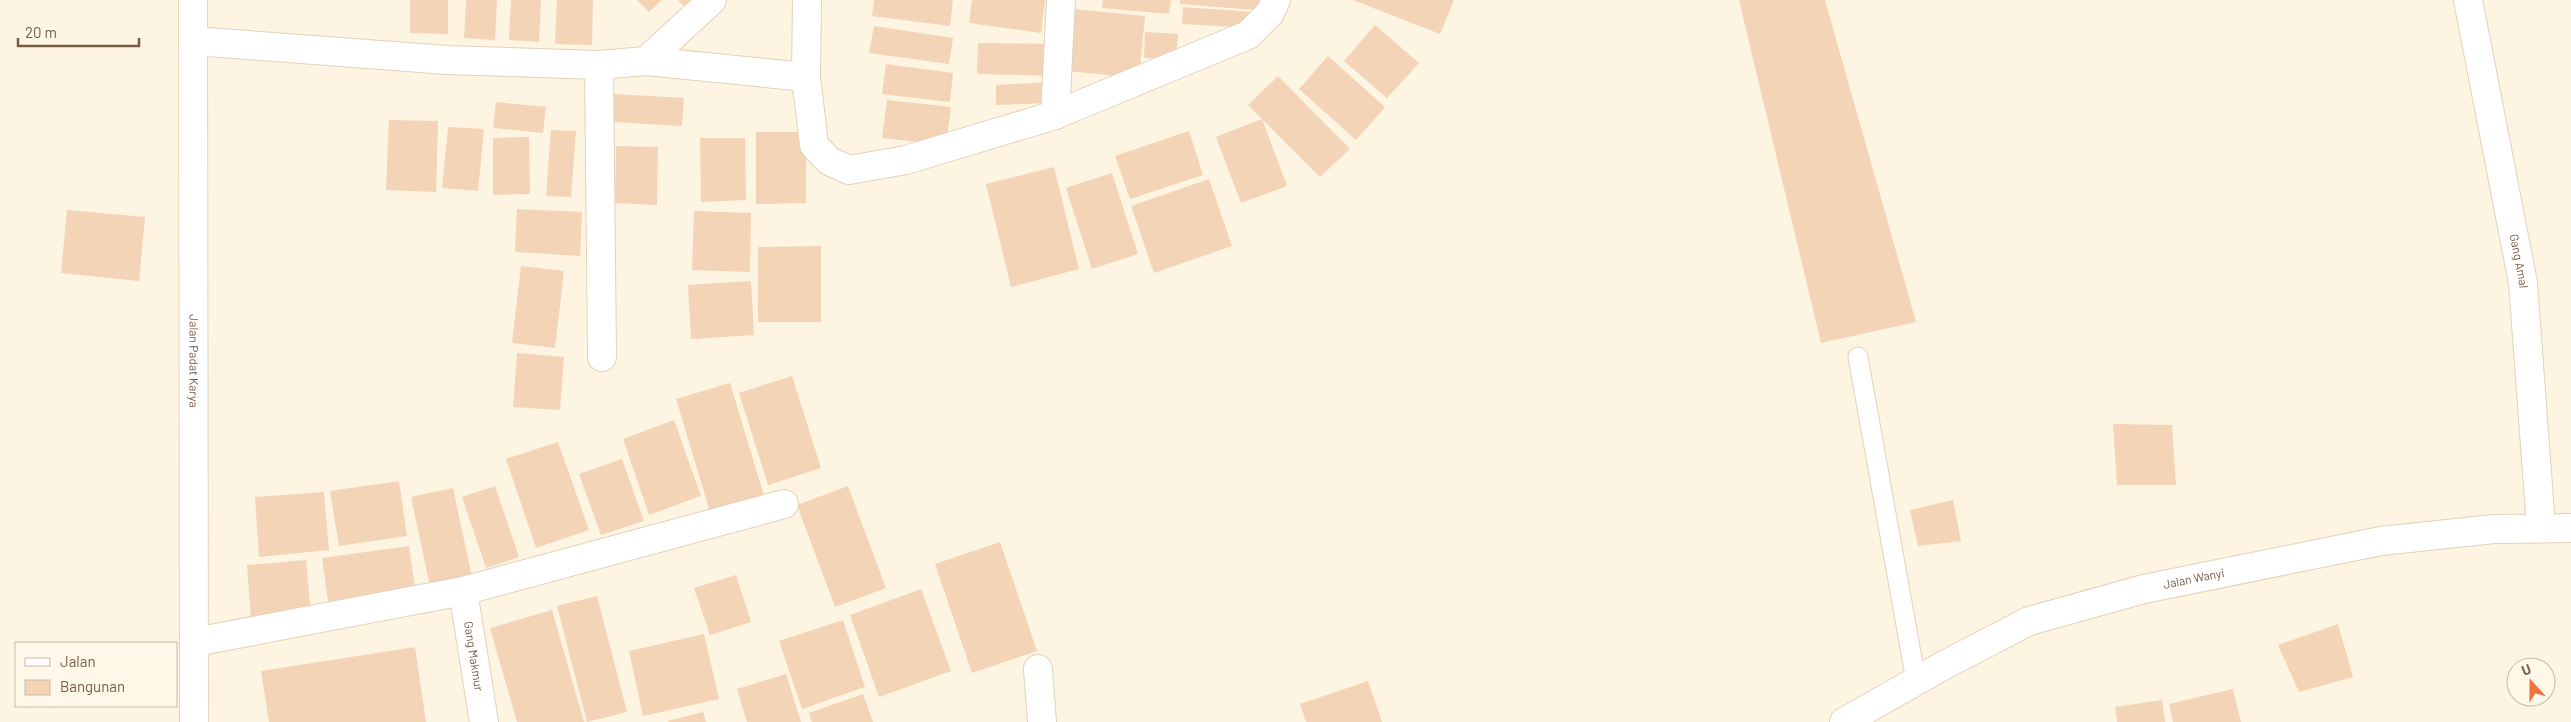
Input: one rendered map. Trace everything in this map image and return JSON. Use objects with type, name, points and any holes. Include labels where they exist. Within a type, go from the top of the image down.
[{"type":"street","name":"Jalan Padat Karya","points":[[193,0],[194,722]]},
{"type":"street","points":[[646,61],[712,0]]},
{"type":"street","points":[[807,0],[806,77],[814,145],[829,162],[849,170],[906,160],[1056,115],[1248,35],[1270,13],[1276,0]]},
{"type":"street","points":[[1056,115],[1061,0]]},
{"type":"street","name":"Gang Amal","points":[[2468,0],[2523,282],[2541,527]]},
{"type":"street","points":[[194,41],[446,60],[600,65],[646,61],[806,77]]},
{"type":"street","points":[[600,65],[602,357]]},
{"type":"street","points":[[194,642],[463,591],[784,504]]},
{"type":"street","name":"Jalan Wanyi","points":[[1844,722],[2029,620],[2144,590],[2381,541],[2494,529],[2571,528]]},
{"type":"street","name":"Gang Makmur","points":[[463,591],[484,722]]},
{"type":"street","points":[[1038,669],[1042,722]]},
{"type":"lane","points":[[1858,357],[1916,681]]},
{"type":"building","points":[[410,0],[448,0],[448,34],[410,33]]},
{"type":"building","points":[[466,0],[497,0],[495,40],[464,38]]},
{"type":"building","points":[[511,0],[541,0],[539,42],[509,40]]},
{"type":"building","points":[[557,0],[593,0],[592,45],[555,44]]},
{"type":"building","points":[[637,0],[662,0],[649,12]]},
{"type":"building","points":[[678,0],[709,0],[691,15]]},
{"type":"building","points":[[874,0],[953,0],[950,26],[872,16]]},
{"type":"building","points":[[972,0],[1045,0],[1041,33],[969,23]]},
{"type":"building","points":[[1103,0],[1171,0],[1169,14],[1102,8]]},
{"type":"building","points":[[1180,0],[1269,0],[1268,11],[1180,4]]},
{"type":"building","points":[[1353,0],[1454,0],[1440,34]]},
{"type":"building","points":[[1739,0],[1825,0],[1916,322],[1821,343]]},
{"type":"building","points":[[1183,7],[1253,12],[1252,28],[1182,24]]},
{"type":"building","points":[[1073,9],[1145,16],[1139,78],[1067,71]]},
{"type":"building","points":[[1375,25],[1419,63],[1387,98],[1344,61]]},
{"type":"building","points":[[874,26],[953,38],[949,64],[869,53]]},
{"type":"building","points":[[1145,32],[1178,34],[1176,60],[1144,58]]},
{"type":"building","points":[[978,43],[1056,44],[1056,76],[977,74]]},
{"type":"building","points":[[1328,56],[1385,107],[1356,140],[1299,89]]},
{"type":"building","points":[[886,64],[953,73],[950,102],[882,94]]},
{"type":"building","points":[[1278,76],[1350,149],[1320,177],[1248,105]]},
{"type":"building","points":[[1050,82],[1051,103],[996,105],[996,85]]},
{"type":"building","points":[[614,94],[684,98],[682,126],[613,122]]},
{"type":"building","points":[[887,100],[951,107],[946,145],[882,138]]},
{"type":"building","points":[[496,102],[546,107],[543,133],[493,128]]},
{"type":"building","points":[[1262,119],[1287,186],[1241,203],[1216,137]]},
{"type":"building","points":[[389,120],[438,121],[436,192],[386,190]]},
{"type":"building","points":[[448,127],[484,129],[478,191],[442,188]]},
{"type":"building","points":[[551,130],[576,131],[571,197],[546,196]]},
{"type":"building","points":[[1189,131],[1203,175],[1130,199],[1115,156]]},
{"type":"building","points":[[756,132],[806,132],[806,203],[756,204]]},
{"type":"building","points":[[529,137],[530,194],[493,195],[493,138]]},
{"type":"building","points":[[700,138],[745,138],[746,200],[701,202]]},
{"type":"building","points":[[616,146],[658,147],[657,205],[615,203]]},
{"type":"building","points":[[1054,167],[1079,269],[1011,287],[986,184]]},
{"type":"building","points":[[1112,173],[1138,254],[1092,269],[1066,188]]},
{"type":"building","points":[[1209,179],[1232,246],[1154,273],[1131,206]]},
{"type":"building","points":[[517,209],[582,212],[580,256],[515,252]]},
{"type":"building","points":[[67,210],[145,217],[139,281],[61,273]]},
{"type":"building","points":[[694,211],[751,213],[750,272],[692,270]]},
{"type":"building","points":[[821,246],[821,322],[758,322],[758,247]]},
{"type":"building","points":[[521,266],[564,271],[555,348],[512,343]]},
{"type":"building","points":[[751,281],[754,335],[691,339],[688,285]]},
{"type":"building","points":[[517,353],[564,357],[560,410],[513,407]]},
{"type":"building","points":[[792,376],[821,468],[768,485],[739,393]]},
{"type":"building","points":[[730,383],[765,499],[711,515],[676,399]]},
{"type":"building","points":[[674,420],[701,496],[649,515],[623,439]]},
{"type":"building","points":[[2113,424],[2172,425],[2176,485],[2117,485]]},
{"type":"building","points":[[558,442],[589,530],[536,548],[506,459]]},
{"type":"building","points":[[622,459],[644,521],[601,535],[579,474]]},
{"type":"building","points":[[399,481],[407,536],[339,546],[330,491]]},
{"type":"building","points":[[495,486],[519,557],[486,568],[462,497]]},
{"type":"building","points":[[848,486],[886,588],[835,607],[797,505]]},
{"type":"building","points":[[453,488],[473,582],[431,591],[411,497]]},
{"type":"building","points":[[324,492],[329,550],[259,557],[255,497]]},
{"type":"building","points":[[1953,500],[1961,541],[1918,546],[1910,510]]},
{"type":"building","points":[[1000,542],[1037,651],[972,673],[935,564]]},
{"type":"building","points":[[409,546],[416,597],[329,609],[322,558]]},
{"type":"building","points":[[306,560],[311,615],[251,620],[247,565]]},
{"type":"building","points":[[736,575],[751,622],[710,635],[694,588]]},
{"type":"building","points":[[921,589],[951,671],[879,697],[850,615]]},
{"type":"building","points":[[597,596],[627,712],[587,722],[557,606]]},
{"type":"building","points":[[552,610],[584,722],[517,722],[490,628]]},
{"type":"building","points":[[843,620],[865,687],[802,709],[779,641]]},
{"type":"building","points":[[2338,624],[2353,677],[2299,692],[2278,645]]},
{"type":"building","points":[[704,634],[719,699],[643,716],[629,651]]},
{"type":"building","points":[[415,647],[426,722],[269,722],[261,671]]},
{"type":"building","points":[[786,674],[801,722],[747,722],[737,689]]},
{"type":"building","points":[[1368,681],[1382,722],[1306,722],[1300,704]]},
{"type":"building","points":[[2233,689],[2241,722],[2173,722],[2169,704]]},
{"type":"building","points":[[863,694],[873,722],[812,722],[809,713]]},
{"type":"building","points":[[2162,700],[2165,722],[2117,722],[2115,707]]},
{"type":"building","points":[[703,712],[706,722],[668,722],[668,721]]}]
